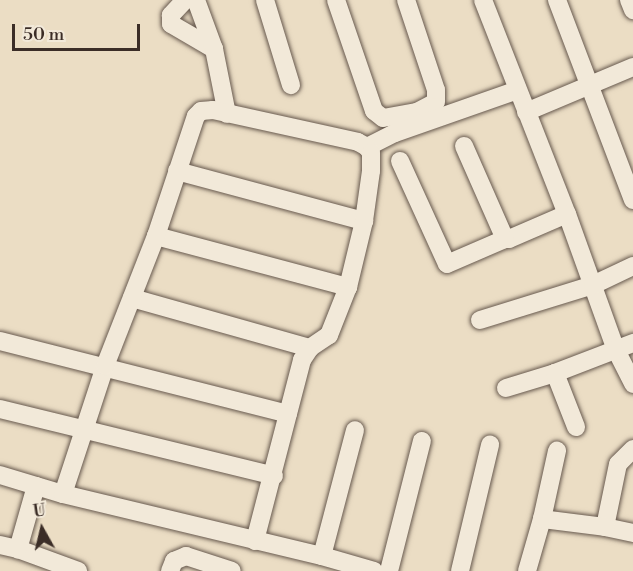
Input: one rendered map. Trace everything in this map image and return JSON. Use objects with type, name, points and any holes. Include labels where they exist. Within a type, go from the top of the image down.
[{"type":"street","points":[[185,0],[171,15],[171,24],[214,49]]},
{"type":"street","points":[[196,0],[214,49],[227,114]]},
{"type":"street","points":[[265,0],[291,85]]},
{"type":"street","points":[[336,0],[374,111],[383,118],[417,112],[436,102],[436,90],[406,0]]},
{"type":"street","points":[[483,0],[593,285],[625,346],[633,384]]},
{"type":"street","points":[[557,0],[633,201]]},
{"type":"street","points":[[629,0],[633,10]]},
{"type":"street","points":[[526,112],[633,67]]},
{"type":"street","points":[[368,147],[395,133],[518,90]]},
{"type":"street","points":[[63,494],[105,366],[156,236],[196,116],[206,110],[358,142],[368,147],[371,153],[371,171],[364,221],[348,287],[329,335],[310,348],[302,360],[274,476],[255,541]]},
{"type":"street","points":[[464,146],[505,239]]},
{"type":"street","points":[[400,161],[447,264],[567,214]]},
{"type":"street","points":[[177,171],[364,221]]},
{"type":"street","points":[[156,236],[348,287]]},
{"type":"street","points":[[480,320],[593,285],[633,266]]},
{"type":"street","points":[[132,298],[310,348]]},
{"type":"street","points":[[0,341],[288,414]]},
{"type":"street","points":[[506,388],[555,373],[625,346]]},
{"type":"street","points":[[555,373],[576,427]]},
{"type":"street","points":[[0,409],[274,476]]},
{"type":"street","points":[[322,556],[355,430]]},
{"type":"street","points":[[389,571],[422,441]]},
{"type":"street","points":[[460,571],[490,445]]},
{"type":"street","points":[[605,527],[633,449]]},
{"type":"street","points":[[527,571],[542,519],[557,451]]},
{"type":"street","points":[[0,475],[63,494],[322,556],[374,571]]},
{"type":"street","points":[[18,549],[36,486]]},
{"type":"street","points":[[542,519],[633,533]]},
{"type":"street","points":[[0,545],[18,549],[72,570]]},
{"type":"street","points":[[170,571],[174,561],[186,556],[232,571]]}]
